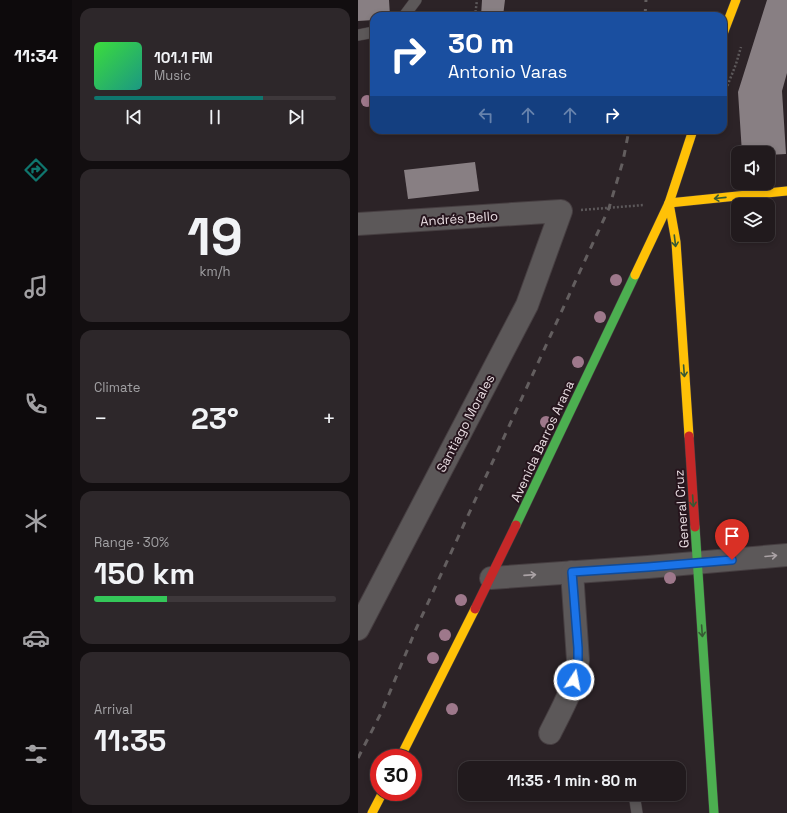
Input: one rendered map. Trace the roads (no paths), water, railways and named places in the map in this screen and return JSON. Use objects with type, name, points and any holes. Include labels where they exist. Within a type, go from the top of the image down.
[{"type":"main road","points":[[727,24],[736,0]]},
{"type":"main road","name":"Avenida Barros Arana","points":[[405,749],[491,578],[669,203],[692,134]]},
{"type":"main road","points":[[669,203],[787,191]]},
{"type":"main road","name":"General Cruz","points":[[669,203],[676,242],[714,813]]},
{"type":"main road","points":[[372,813],[378,801]]},
{"type":"street","name":"Andrés Bello","points":[[358,224],[561,212]]},
{"type":"street","name":"Santiago Morales","points":[[358,629],[527,305],[561,212]]},
{"type":"street","points":[[491,578],[787,555]]},
{"type":"street","points":[[550,733],[572,689],[577,672],[578,660],[572,572]]},
{"type":"lane","points":[[407,12],[416,0]]},
{"type":"lane","points":[[358,35],[370,33]]},
{"type":"lane","points":[[635,801],[636,813]]},
{"type":"railway","points":[[645,12],[646,0]]},
{"type":"railway","points":[[358,758],[382,711],[416,629],[609,208],[623,161],[628,134]]}]
